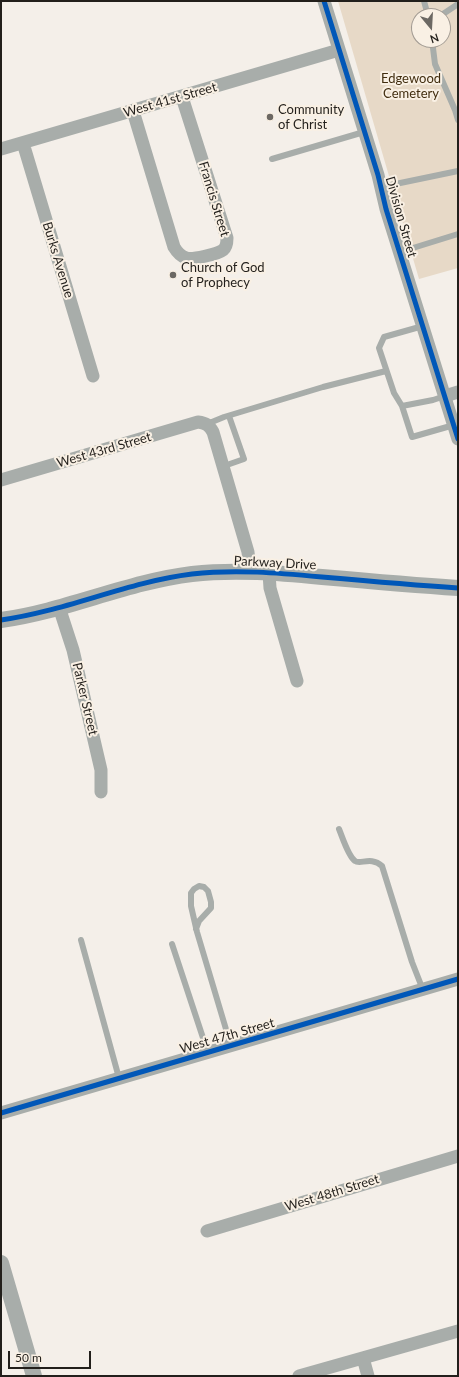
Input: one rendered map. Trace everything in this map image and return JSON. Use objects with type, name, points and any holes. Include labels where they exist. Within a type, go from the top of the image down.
[{"type":"street","name":"Division Street","points":[[324,1],[458,439]]},
{"type":"street","name":"West 41st Street","points":[[1,149],[339,50]]},
{"type":"street","name":"Francis Street","points":[[133,111],[174,247],[179,255],[185,258],[199,258],[224,250],[227,245],[227,238],[182,97]]},
{"type":"street","name":"Burks Avenue","points":[[23,143],[93,376]]},
{"type":"street","points":[[445,396],[458,392]]},
{"type":"street","name":"West 43rd Street","points":[[1,480],[198,422],[207,424]]},
{"type":"street","points":[[207,424],[213,432],[224,466],[248,552],[250,571]]},
{"type":"street","name":"Parkway Drive","points":[[1,621],[162,579],[192,574],[250,571],[458,588]]},
{"type":"street","points":[[269,573],[270,588],[297,681]]},
{"type":"street","name":"Parker Street","points":[[59,607],[73,650],[100,763],[101,792]]},
{"type":"street","name":"West 47th Street","points":[[1,1113],[423,990],[457,983]]},
{"type":"street","name":"West 48th Street","points":[[207,1231],[458,1156]]},
{"type":"street","points":[[1,1263],[4,1287],[34,1376]]},
{"type":"street","points":[[299,1376],[458,1331]]},
{"type":"street","points":[[362,1358],[368,1376]]},
{"type":"lane","points":[[433,48],[435,64],[458,120]]},
{"type":"lane","points":[[272,159],[364,132]]},
{"type":"lane","points":[[381,187],[458,171]]},
{"type":"lane","points":[[400,252],[458,234]]},
{"type":"lane","points":[[423,326],[384,337],[379,348],[386,371],[394,393],[402,406],[412,437],[454,425]]},
{"type":"lane","points":[[207,424],[323,387],[386,371]]},
{"type":"lane","points":[[402,406],[445,396]]},
{"type":"lane","points":[[224,466],[244,459],[229,416]]},
{"type":"lane","points":[[339,828],[354,861],[371,860],[382,866],[407,948],[423,990]]},
{"type":"lane","points":[[196,929],[199,921],[211,908],[208,891],[204,887],[199,886],[191,893],[190,906],[196,929],[231,1046]]},
{"type":"lane","points":[[81,940],[119,1078]]},
{"type":"lane","points":[[172,944],[208,1053]]},
{"type":"green space","name":"Edgewood Cemetery","points":[[338,1],[458,1],[458,268],[419,279]]},
{"type":"cycle path","points":[[324,1],[378,175],[386,209],[458,439]]},
{"type":"cycle path","points":[[1,620],[49,610],[144,583],[192,574],[225,572],[274,573],[458,588]]},
{"type":"cycle path","points":[[1,1113],[458,979]]},
{"type":"place","name":"Community of Christ","points":[[270,117]]},
{"type":"place","name":"Church of God of Prophecy","points":[[173,275]]}]
